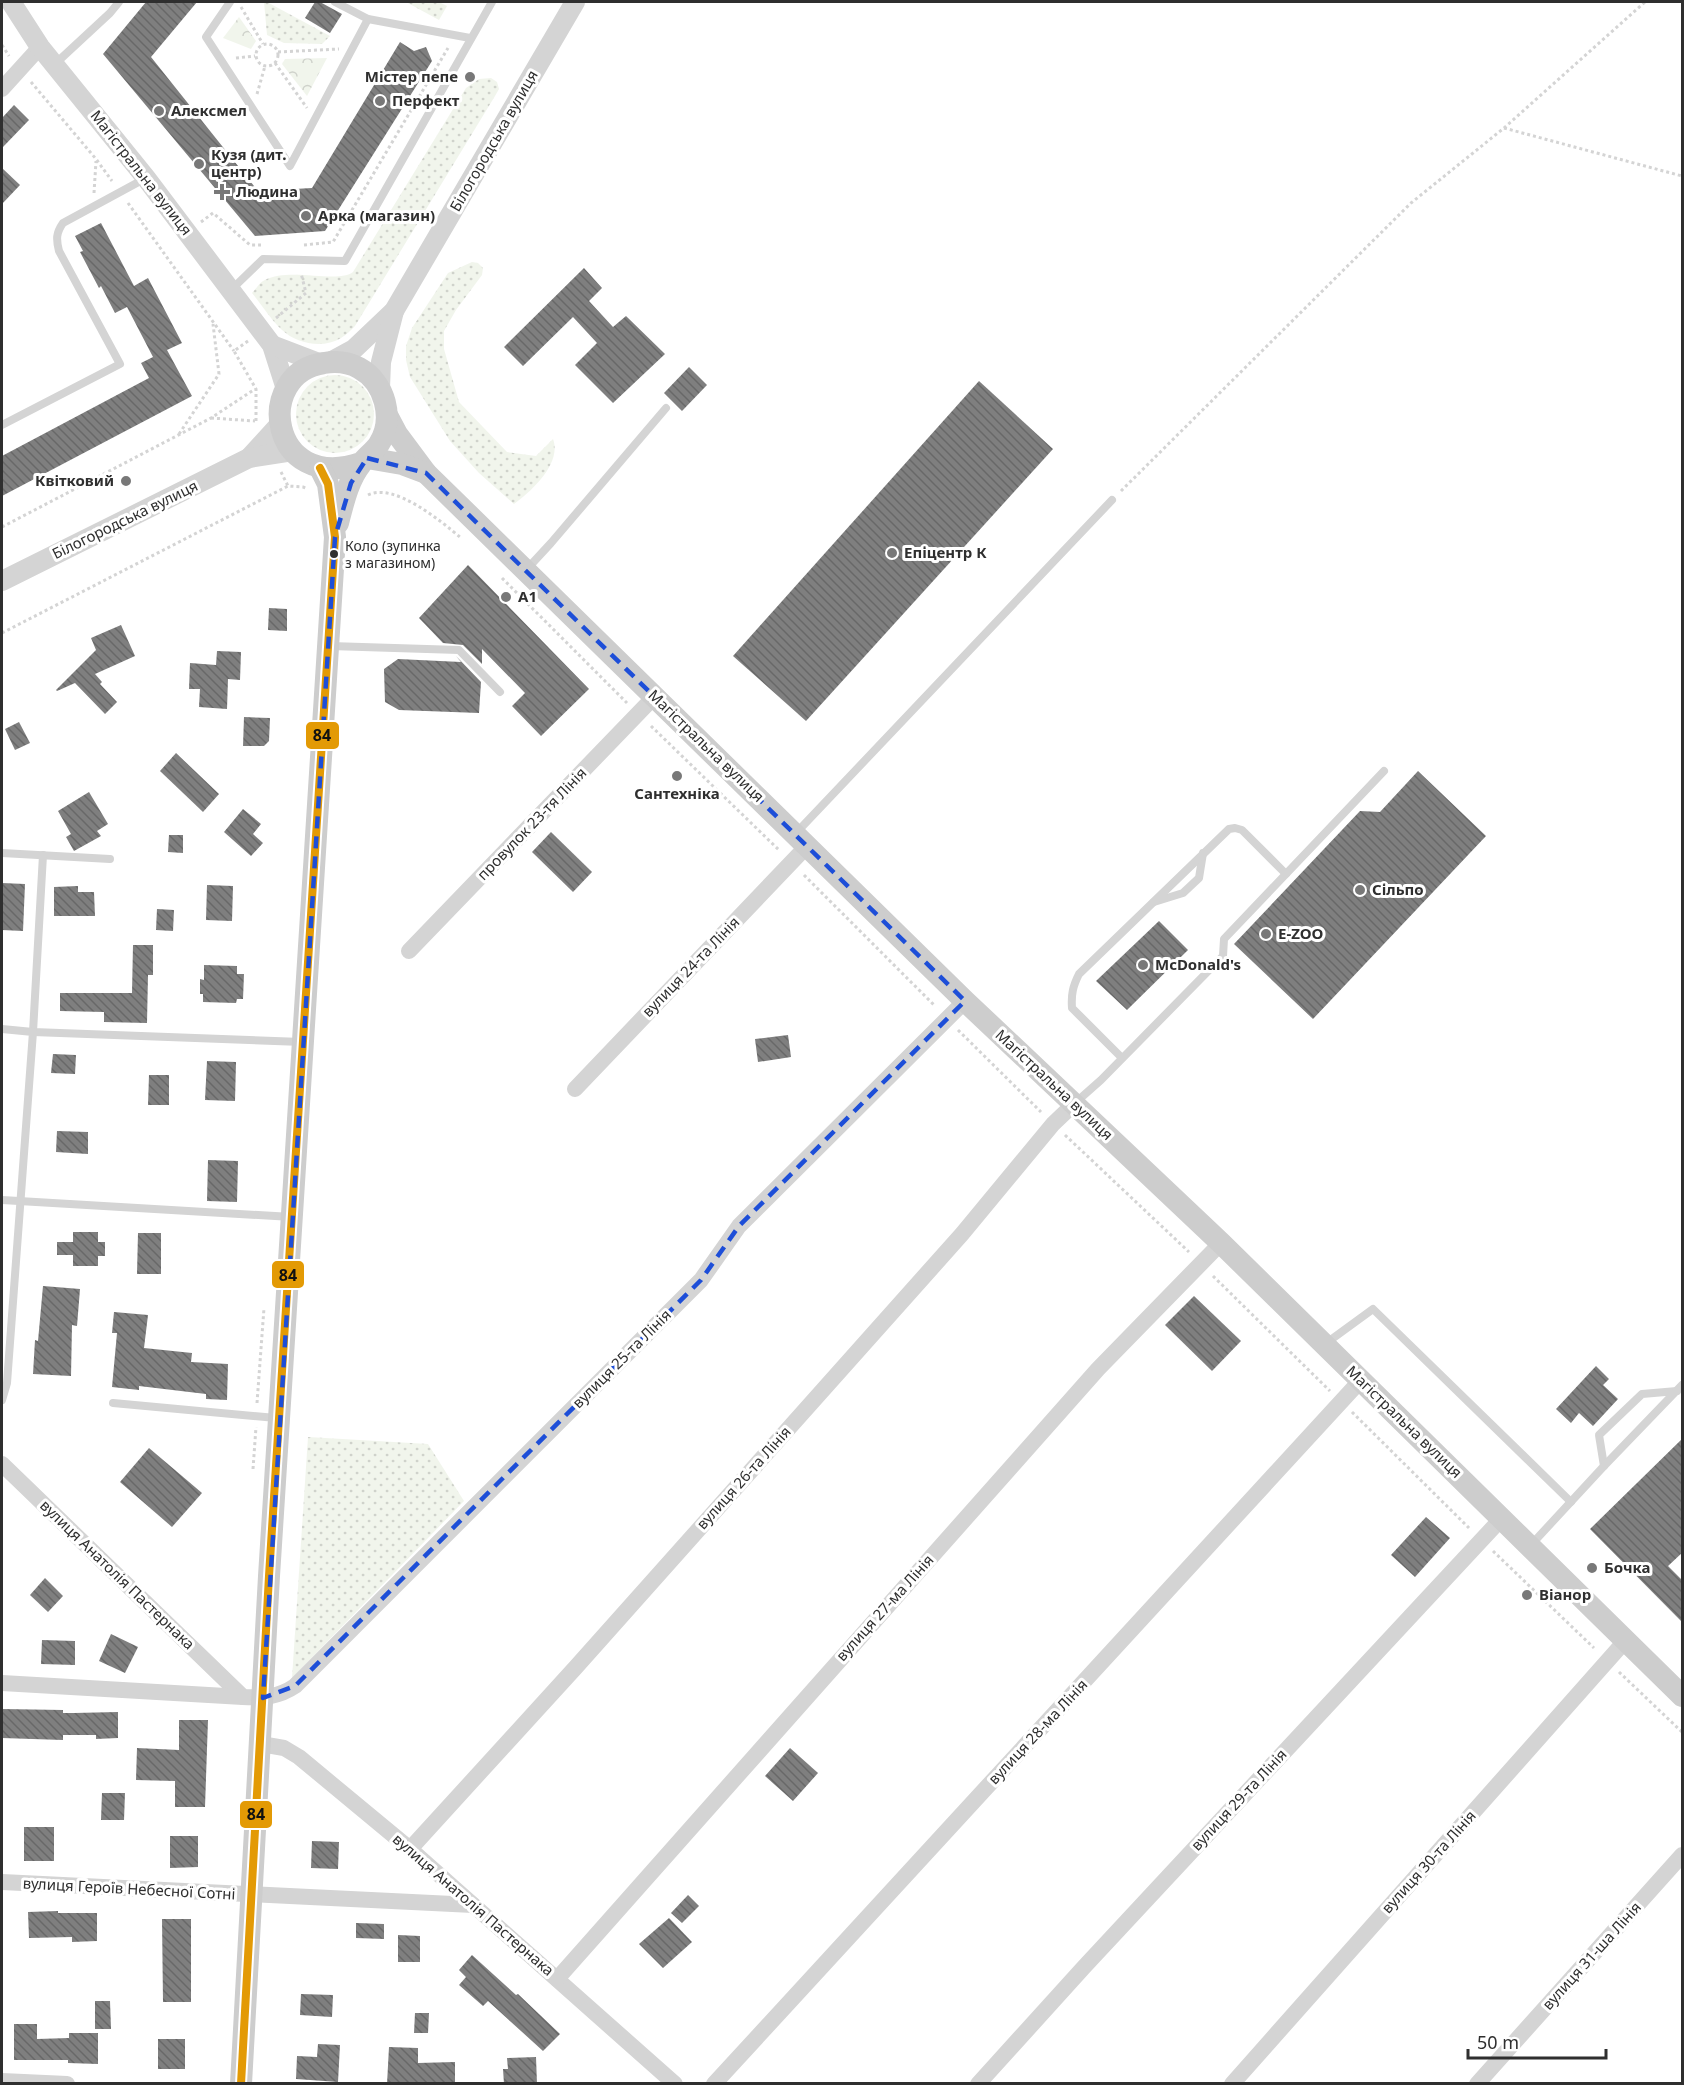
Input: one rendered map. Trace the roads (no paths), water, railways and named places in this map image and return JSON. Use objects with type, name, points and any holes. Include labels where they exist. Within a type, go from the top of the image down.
[{"type":"main road","points":[[335,537],[351,483],[364,461],[381,442],[386,429],[385,401],[380,388],[360,368],[347,363],[326,362],[306,369],[294,378],[282,400],[280,424],[284,438],[293,451],[310,464],[320,468],[334,470],[364,461],[402,464],[426,473]]},
{"type":"main road","name":"Магістральна вулиця","points":[[387,415],[409,452],[426,473],[965,1001],[1221,1243],[1683,1696]]},
{"type":"main road","points":[[241,2084],[261,1744],[253,1698],[279,1418],[335,537],[328,484],[320,468]]},
{"type":"street","name":"Магістральна вулиця","points":[[10,2],[40,47],[146,178],[272,345],[286,389]]},
{"type":"street","name":"Білогородська вулиця","points":[[394,311],[575,2]]},
{"type":"street","points":[[2,89],[40,47]]},
{"type":"street","points":[[272,345],[326,362],[354,349],[394,311]]},
{"type":"street","points":[[380,388],[381,362],[394,311]]},
{"type":"street","points":[[249,458],[280,424]]},
{"type":"street","points":[[249,458],[293,451]]},
{"type":"street","name":"Білогородська вулиця","points":[[2,581],[249,458]]},
{"type":"street","name":"провулок 23-тя Лінія","points":[[409,951],[655,696]]},
{"type":"street","name":"вулиця 24-та Лінія","points":[[575,1089],[791,862],[802,839]]},
{"type":"street","name":"вулиця 25-та Лінія","points":[[253,1698],[285,1692],[296,1686],[701,1280],[739,1226],[965,1001]]},
{"type":"street","name":"вулиця 26-та Лінія","points":[[410,1849],[576,1667],[954,1243],[1053,1124],[1074,1104]]},
{"type":"street","name":"вулиця 27-ма Лінія","points":[[557,1979],[1098,1369],[1221,1243]]},
{"type":"street","name":"вулиця 28-ма Лінія","points":[[714,2084],[1361,1380]]},
{"type":"street","name":"вулиця Анатолія Пастернака","points":[[2,1464],[253,1698]]},
{"type":"street","name":"вулиця 29-та Лінія","points":[[978,2084],[1502,1518]]},
{"type":"street","name":"вулиця 30-та Лінія","points":[[1232,2084],[1626,1640]]},
{"type":"street","points":[[2,1683],[253,1698]]},
{"type":"street","name":"вулиця Анатолія Пастернака","points":[[261,1744],[284,1748],[299,1757],[410,1849],[675,2084]]},
{"type":"street","name":"вулиця 31-ша Лінія","points":[[1478,2084],[1683,1856]]},
{"type":"street","name":"вулиця Героїв Небесної Сотні","points":[[2,1882],[473,1905]]},
{"type":"street","points":[[2,2081],[67,2084]]},
{"type":"lane","points":[[54,65],[119,2]]},
{"type":"lane","points":[[230,2],[206,36],[290,166],[368,19]]},
{"type":"lane","points":[[336,2],[368,19],[470,38]]},
{"type":"lane","points":[[232,289],[263,259],[345,261],[492,2]]},
{"type":"lane","points":[[2,425],[120,364],[59,251],[56,241],[57,231],[63,223],[146,178]]},
{"type":"lane","points":[[526,570],[666,408]]},
{"type":"lane","points":[[802,839],[1112,500]]},
{"type":"lane","points":[[328,646],[459,650],[500,692]]},
{"type":"lane","points":[[1074,1104],[1223,956],[1224,939],[1384,771]]},
{"type":"lane","points":[[1122,1058],[1072,1008],[1073,985],[1079,974],[1222,833],[1229,829],[1242,830],[1286,874]]},
{"type":"lane","points":[[2,853],[110,859]]},
{"type":"lane","points":[[1152,903],[1184,893],[1199,878],[1203,853]]},
{"type":"lane","points":[[2,1400],[8,1383],[43,855]]},
{"type":"lane","points":[[2,1029],[303,1042]]},
{"type":"lane","points":[[2,1200],[293,1217]]},
{"type":"lane","points":[[1324,1344],[1373,1309],[1570,1502]]},
{"type":"lane","points":[[1604,1466],[1599,1435],[1642,1394],[1680,1388]]},
{"type":"lane","points":[[1530,1546],[1680,1388]]},
{"type":"lane","points":[[113,1403],[279,1418]]},
{"type":"place","name":"Містер пепе","points":[[470,77]]},
{"type":"place","name":"Перфект","points":[[380,101]]},
{"type":"place","name":"Алексмел","points":[[159,111]]},
{"type":"place","name":"Кузя (дит. центр)","points":[[199,164]]},
{"type":"place","name":"Людина","points":[[222,192]]},
{"type":"place","name":"Арка (магазин)","points":[[306,216]]},
{"type":"place","name":"Квітковий","points":[[126,481]]},
{"type":"place","name":"Епіцентр К","points":[[892,553]]},
{"type":"place","name":"Коло (зупинка з магазином)","points":[[334,554]]},
{"type":"place","name":"А1","points":[[506,597]]},
{"type":"place","name":"Сантехніка","points":[[677,776]]},
{"type":"place","name":"Сільпо","points":[[1360,890]]},
{"type":"place","name":"E-ZOO","points":[[1266,934]]},
{"type":"place","name":"McDonald's","points":[[1143,965]]},
{"type":"place","name":"Бочка","points":[[1592,1568]]},
{"type":"place","name":"Віанор","points":[[1527,1595]]}]
